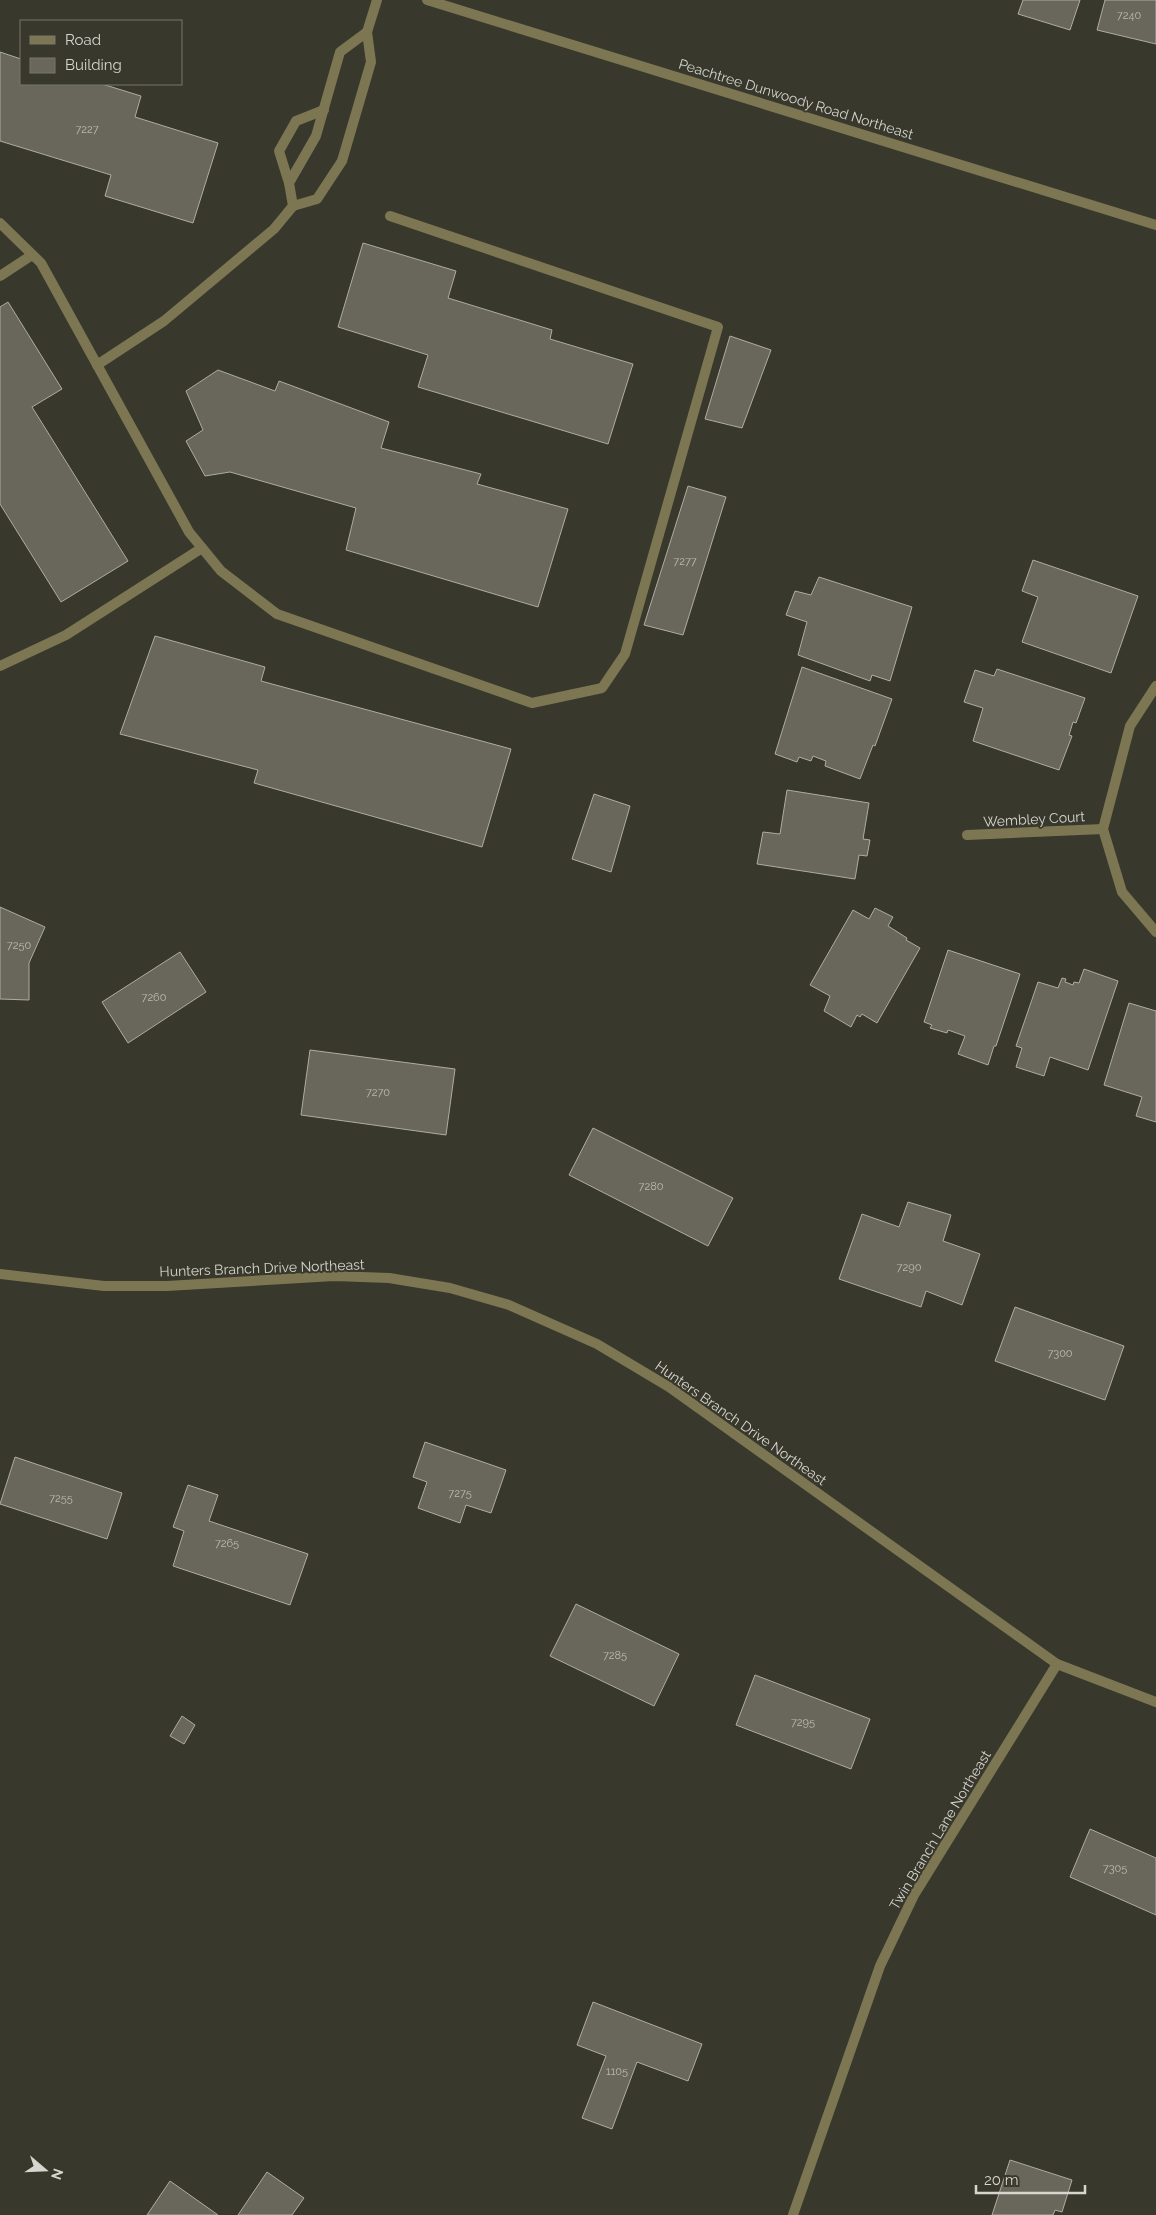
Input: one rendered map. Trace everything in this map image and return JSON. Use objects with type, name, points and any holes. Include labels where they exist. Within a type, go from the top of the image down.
[{"type":"street","points":[[97,365],[164,321],[274,229],[293,206],[317,199],[342,161],[371,62],[366,32],[377,0]]},
{"type":"street","name":"Peachtree Dunwoody Road Northeast","points":[[427,0],[1156,225]]},
{"type":"street","points":[[289,183],[316,136],[340,52],[366,32]]},
{"type":"street","points":[[293,206],[289,183],[279,151],[296,121],[324,110]]},
{"type":"street","points":[[0,223],[41,263],[188,532],[221,571],[277,614],[532,703],[602,688],[625,654],[718,327],[390,216]]},
{"type":"street","points":[[0,276],[32,255]]},
{"type":"street","points":[[0,666],[66,635],[202,548]]},
{"type":"street","points":[[1156,686],[1130,726],[1102,829],[1122,892],[1156,932]]},
{"type":"street","name":"Wembley Court","points":[[968,835],[1102,829]]},
{"type":"street","name":"Hunters Branch Drive Northeast","points":[[0,1274],[113,1286],[168,1286],[334,1276],[388,1278],[450,1288],[509,1305],[597,1344],[669,1387],[1057,1664],[1156,1702]]},
{"type":"street","name":"Twin Branch Lane Northeast","points":[[793,2215],[880,1966],[910,1904],[1057,1664]]},
{"type":"building","points":[[1023,0],[1080,0],[1070,30],[1018,14]]},
{"type":"building","points":[[1105,0],[1156,0],[1156,44],[1097,30]]},
{"type":"building","points":[[0,52],[20,59],[20,85],[105,85],[141,96],[135,117],[218,143],[193,223],[105,196],[111,175],[0,141]]},
{"type":"building","points":[[363,243],[456,271],[448,298],[552,330],[550,339],[633,364],[608,444],[418,387],[428,355],[338,327]]},
{"type":"building","points":[[8,302],[62,389],[32,407],[128,561],[61,602],[0,504],[0,307]]},
{"type":"building","points":[[730,336],[771,350],[742,428],[705,419]]},
{"type":"building","points":[[218,370],[275,391],[279,381],[389,422],[381,448],[481,474],[477,484],[568,509],[538,607],[346,550],[356,508],[230,472],[205,476],[186,441],[203,430],[186,391]]},
{"type":"building","points":[[688,486],[726,497],[683,635],[644,625]]},
{"type":"building","points":[[1033,560],[1138,596],[1111,673],[1022,642],[1038,597],[1022,591]]},
{"type":"building","points":[[819,577],[912,607],[890,681],[872,675],[870,681],[798,655],[807,622],[786,615],[795,591],[811,595]]},
{"type":"building","points":[[155,636],[265,667],[261,681],[511,749],[482,847],[254,783],[258,770],[120,734]]},
{"type":"building","points":[[802,667],[892,699],[875,746],[873,745],[860,779],[825,766],[826,761],[813,756],[811,761],[799,757],[797,762],[775,754]]},
{"type":"building","points":[[997,669],[1085,698],[1076,723],[1073,722],[1069,735],[1072,736],[1059,770],[973,741],[983,708],[964,702],[975,670],[994,676]]},
{"type":"building","points":[[787,790],[869,803],[863,839],[870,840],[867,856],[859,855],[855,879],[757,864],[763,832],[780,834]]},
{"type":"building","points":[[594,794],[630,806],[611,872],[572,859]]},
{"type":"building","points":[[0,907],[45,927],[29,963],[29,1000],[0,999]]},
{"type":"building","points":[[875,908],[893,917],[888,926],[920,948],[877,1023],[862,1014],[860,1017],[857,1015],[851,1027],[824,1011],[830,996],[810,985],[853,910],[869,919]]},
{"type":"building","points":[[948,950],[1020,974],[988,1065],[958,1054],[965,1036],[948,1030],[947,1033],[930,1028],[932,1025],[924,1022]]},
{"type":"building","points":[[180,952],[206,992],[128,1043],[102,1002]]},
{"type":"building","points":[[1084,969],[1118,981],[1088,1070],[1050,1057],[1044,1076],[1016,1067],[1022,1048],[1016,1046],[1038,982],[1058,988],[1062,978],[1066,979],[1065,982],[1073,985],[1074,982],[1079,983]]},
{"type":"building","points":[[1129,1003],[1156,1011],[1156,1122],[1136,1116],[1142,1097],[1104,1085]]},
{"type":"building","points":[[310,1050],[455,1069],[446,1135],[301,1115]]},
{"type":"building","points":[[593,1128],[733,1198],[708,1246],[569,1175]]},
{"type":"building","points":[[908,1202],[951,1215],[943,1241],[980,1254],[962,1305],[926,1291],[921,1307],[839,1279],[862,1214],[899,1227]]},
{"type":"building","points":[[1015,1307],[1124,1346],[1105,1400],[995,1361]]},
{"type":"building","points":[[425,1442],[506,1470],[491,1513],[466,1505],[460,1523],[418,1508],[427,1482],[413,1477]]},
{"type":"building","points":[[15,1457],[122,1493],[107,1539],[0,1504]]},
{"type":"building","points":[[188,1485],[218,1495],[209,1521],[308,1554],[290,1605],[173,1566],[184,1531],[173,1527]]},
{"type":"building","points":[[576,1604],[679,1654],[654,1706],[550,1656]]},
{"type":"building","points":[[755,1675],[870,1719],[851,1769],[736,1725]]},
{"type":"building","points":[[182,1716],[195,1725],[184,1744],[170,1736]]},
{"type":"building","points":[[1090,1829],[1156,1858],[1156,1915],[1070,1877]]},
{"type":"building","points":[[593,2002],[702,2044],[688,2081],[637,2062],[612,2129],[582,2118],[606,2056],[577,2045]]},
{"type":"building","points":[[1010,2160],[1072,2180],[1062,2212],[1055,2210],[1053,2215],[992,2215]]},
{"type":"building","points":[[267,2172],[304,2198],[292,2215],[238,2215]]},
{"type":"building","points":[[170,2181],[218,2215],[147,2215]]}]
